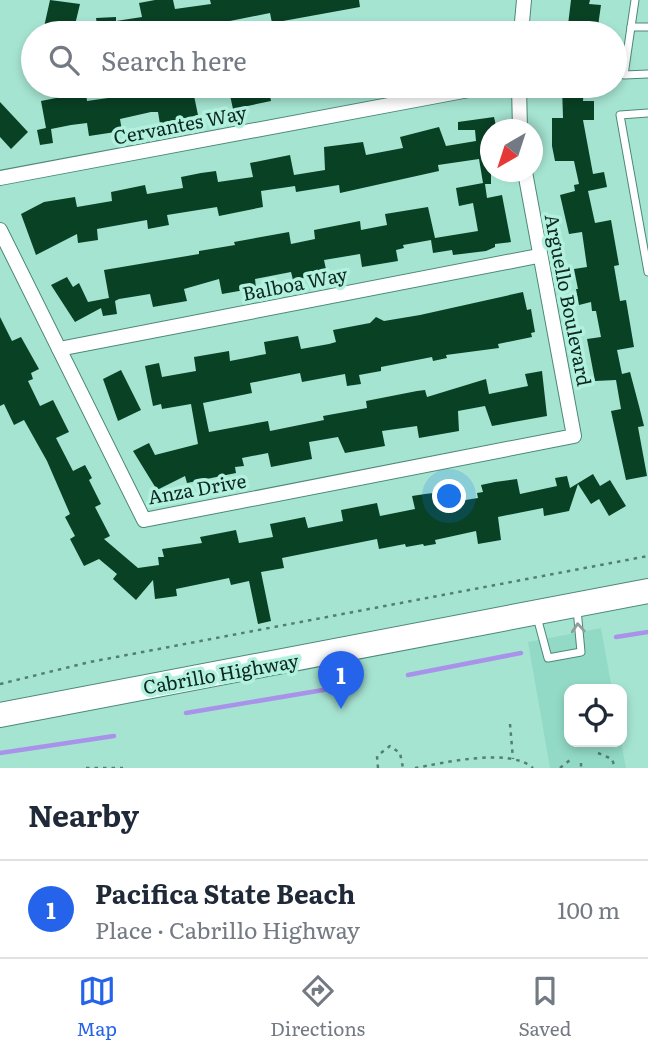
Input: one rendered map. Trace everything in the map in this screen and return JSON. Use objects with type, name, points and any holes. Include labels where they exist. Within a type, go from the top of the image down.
[{"type":"highway","name":"Cabrillo Highway","points":[[0,715],[648,591]]},
{"type":"street","points":[[522,21],[524,0]]},
{"type":"street","name":"Cervantes Way","points":[[0,178],[426,98]]},
{"type":"street","points":[[519,98],[520,119]]},
{"type":"street","name":"Arguello Boulevard","points":[[527,182],[538,256],[575,436]]},
{"type":"street","name":"Anza Drive","points":[[0,230],[144,520],[575,436]]},
{"type":"street","name":"Balboa Way","points":[[59,349],[538,256]]},
{"type":"lane","points":[[627,54],[635,0]]},
{"type":"lane","points":[[631,27],[648,27]]},
{"type":"lane","points":[[627,75],[648,74]]},
{"type":"lane","points":[[648,113],[620,116],[648,272]]},
{"type":"lane","points":[[536,614],[548,658],[581,652],[577,605]]},
{"type":"path","points":[[0,684],[90,662],[648,556]]},
{"type":"path","points":[[510,724],[513,760]]},
{"type":"path","points":[[378,768],[377,756],[390,746],[400,753],[403,768]]},
{"type":"path","points":[[598,753],[612,759],[615,768]]},
{"type":"path","points":[[415,768],[468,758],[523,761],[533,768]]},
{"type":"path","points":[[560,768],[570,760]]},
{"type":"path","points":[[580,763],[582,768]]},
{"type":"path","points":[[86,768],[122,768]]},
{"type":"shaded area","points":[[601,628],[611,684],[564,684],[564,747],[622,747],[626,768],[550,768],[528,642]]},
{"type":"building","points":[[50,0],[80,4],[76,21],[45,21]]},
{"type":"building","points":[[173,0],[175,9],[211,4],[210,0],[359,0],[360,7],[283,21],[272,21],[270,13],[230,21],[116,21],[142,17],[139,3]]},
{"type":"building","points":[[571,0],[590,0],[589,4],[601,5],[599,21],[568,21]]},
{"type":"building","points":[[116,17],[116,21],[96,21],[96,18]]},
{"type":"building","points":[[87,98],[87,101],[108,98],[194,98],[198,115],[160,124],[158,112],[151,112],[120,119],[122,131],[89,136],[87,123],[71,125],[51,129],[53,143],[40,145],[37,130],[46,128],[41,101]]},
{"type":"building","points":[[231,98],[270,98],[271,101],[233,109]]},
{"type":"building","points":[[562,98],[594,101],[594,120],[583,120],[593,174],[604,172],[607,187],[588,191],[595,223],[611,220],[619,265],[614,266],[620,301],[626,300],[634,347],[617,350],[622,374],[630,372],[644,426],[638,427],[647,476],[626,480],[611,411],[621,409],[616,380],[595,381],[587,339],[601,337],[596,311],[592,311],[591,302],[579,305],[574,269],[587,267],[582,232],[569,234],[560,195],[575,191],[574,185],[579,184],[574,161],[555,161],[552,146],[552,118],[563,118]]},
{"type":"building","points":[[0,102],[28,132],[11,149],[0,137]]},
{"type":"building","points":[[494,117],[480,119],[480,165],[479,159],[438,165],[439,171],[340,193],[339,185],[296,192],[295,186],[261,191],[263,207],[219,216],[217,207],[167,215],[169,225],[148,229],[147,220],[97,229],[98,240],[78,243],[77,234],[36,255],[21,214],[44,202],[75,197],[77,207],[112,201],[111,192],[145,185],[147,194],[183,188],[181,177],[201,173],[216,171],[218,182],[253,177],[250,163],[290,155],[294,175],[325,170],[324,147],[363,142],[366,155],[403,148],[400,137],[439,127],[446,146],[476,141],[475,130],[458,130],[458,122]]},
{"type":"building","points":[[491,182],[485,184],[487,198],[502,195],[511,242],[495,244],[495,247],[486,251],[453,255],[452,250],[433,253],[431,240],[403,245],[404,248],[396,250],[398,261],[362,267],[360,254],[324,260],[327,274],[293,280],[291,272],[255,279],[256,288],[222,294],[219,279],[184,289],[187,301],[153,307],[150,294],[119,299],[115,301],[117,314],[103,316],[101,308],[75,322],[51,285],[67,277],[73,287],[79,283],[88,302],[109,298],[104,270],[199,254],[199,251],[235,245],[234,242],[289,232],[291,244],[315,239],[314,230],[360,221],[361,230],[387,225],[385,214],[428,207],[435,238],[478,231],[473,203],[459,206],[456,188]]},
{"type":"building","points":[[523,292],[527,310],[531,309],[535,332],[531,333],[532,337],[498,344],[499,348],[446,355],[447,358],[433,361],[432,357],[381,367],[381,371],[359,375],[361,384],[347,386],[345,374],[302,382],[300,373],[250,383],[252,393],[203,403],[209,432],[268,421],[270,431],[324,420],[323,416],[367,408],[366,401],[417,391],[425,390],[427,397],[486,379],[489,394],[528,386],[525,374],[542,371],[547,416],[492,426],[485,406],[458,411],[459,431],[419,438],[417,426],[382,431],[385,446],[345,453],[338,437],[309,442],[312,459],[271,467],[268,453],[242,458],[244,466],[235,467],[236,473],[187,483],[185,476],[157,490],[133,451],[149,443],[155,455],[198,444],[191,404],[162,409],[161,404],[153,406],[145,366],[159,363],[162,377],[196,371],[194,357],[229,351],[230,361],[266,354],[264,342],[298,336],[301,349],[329,344],[336,342],[333,330],[370,323],[376,317],[384,321],[420,315]]},
{"type":"building","points":[[0,317],[12,341],[21,337],[39,369],[31,373],[33,379],[28,381],[40,406],[53,400],[69,432],[56,438],[73,471],[85,465],[92,478],[89,480],[101,504],[95,507],[110,536],[104,539],[138,568],[159,565],[158,557],[164,557],[162,549],[202,543],[200,537],[236,530],[239,543],[273,537],[270,524],[305,517],[308,528],[343,521],[341,510],[377,503],[380,516],[415,509],[412,496],[450,491],[453,502],[478,498],[477,493],[483,492],[481,485],[517,479],[520,494],[557,486],[555,478],[567,476],[570,488],[593,474],[600,486],[610,480],[626,506],[609,516],[599,499],[591,504],[578,484],[569,511],[544,516],[543,508],[498,517],[501,540],[478,544],[476,531],[435,540],[436,544],[406,547],[405,544],[379,549],[377,539],[282,558],[284,568],[261,572],[271,621],[258,624],[249,581],[231,585],[229,578],[176,589],[177,596],[155,599],[153,580],[136,600],[113,579],[117,574],[99,559],[84,566],[70,539],[75,536],[65,517],[70,514],[47,461],[24,420],[14,425],[4,404],[0,406]]},
{"type":"building","points":[[121,370],[141,410],[118,421],[103,379]]},
{"type":"waterway","points":[[616,637],[648,632]]},
{"type":"waterway","points":[[408,675],[521,653]]},
{"type":"waterway","points":[[186,713],[353,685]]},
{"type":"waterway","points":[[0,753],[114,736]]},
{"type":"place","name":"Pacifica State Beach","points":[[341,709]]}]
